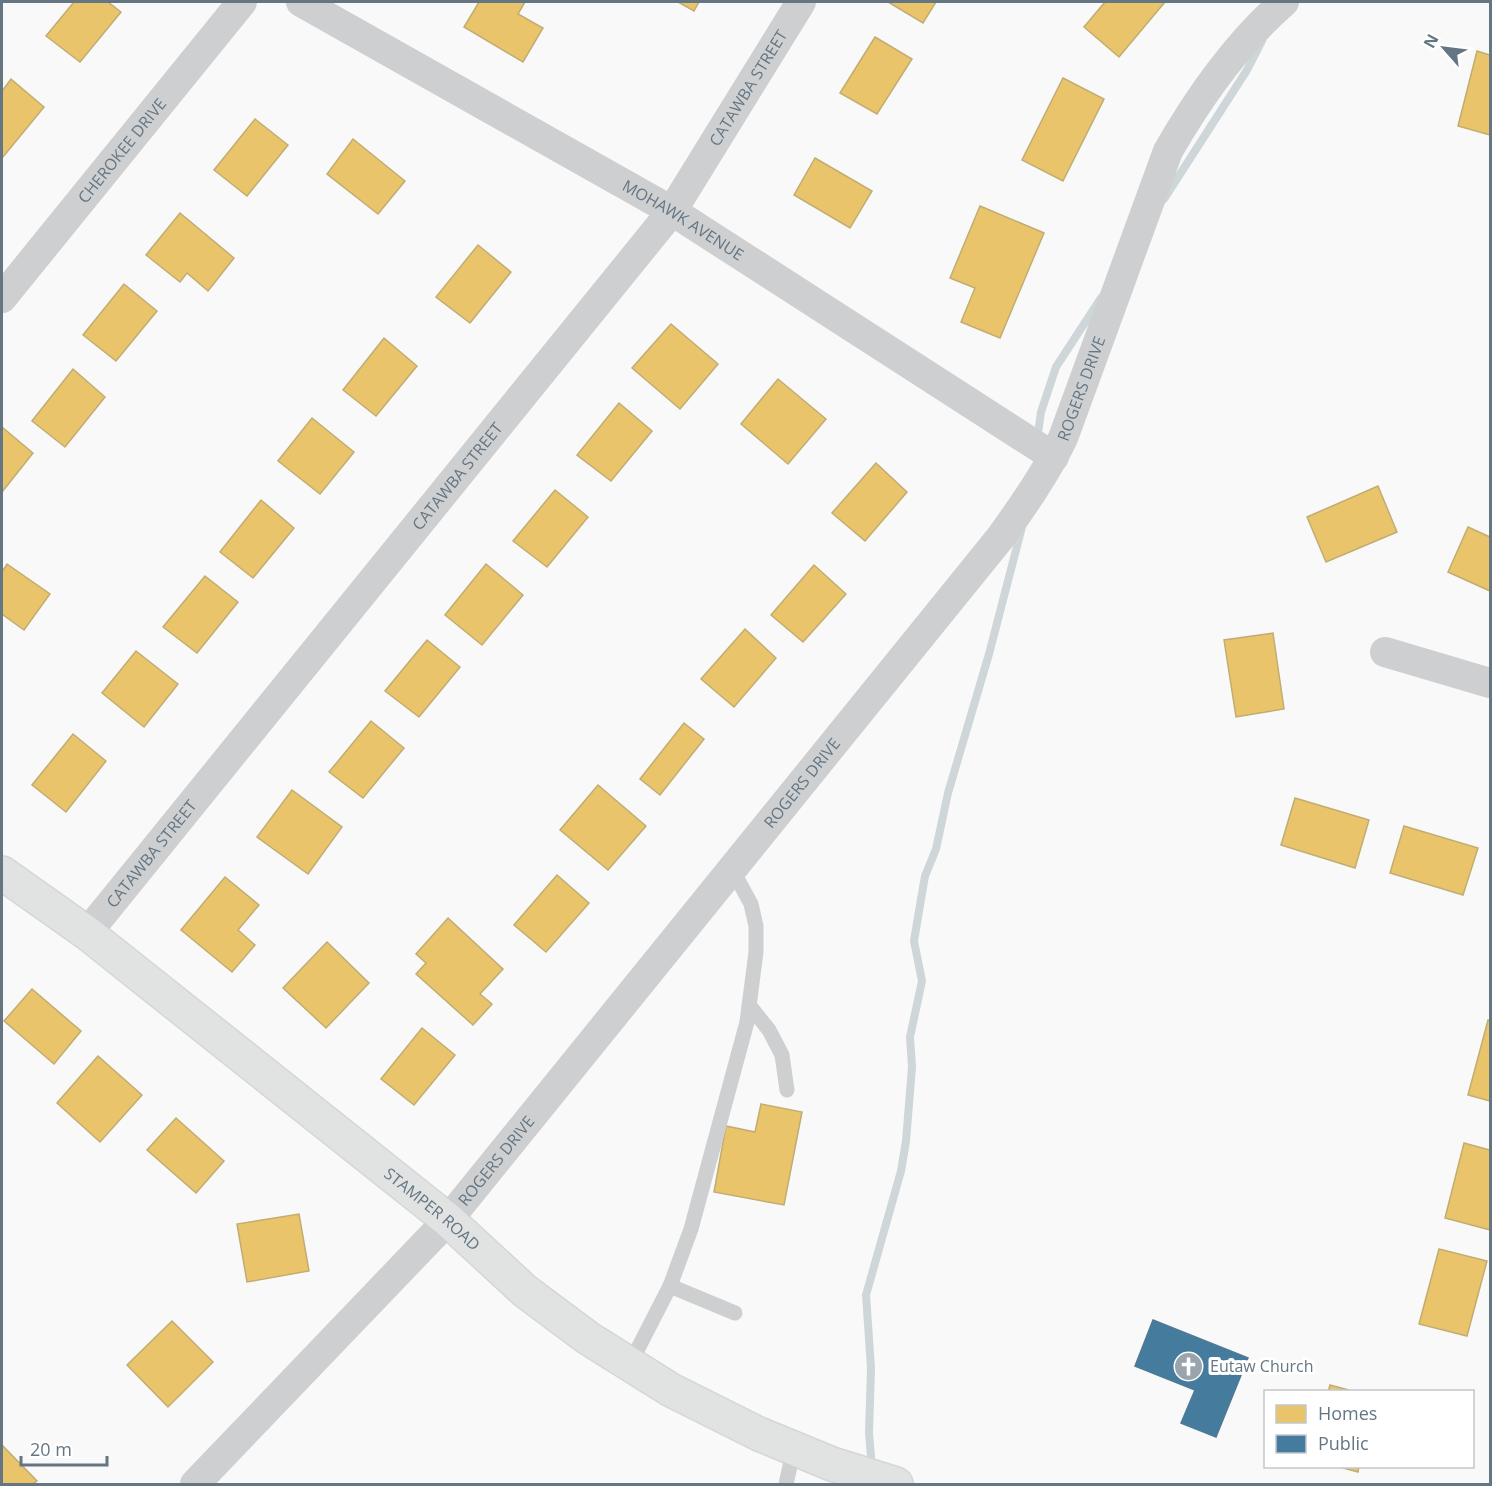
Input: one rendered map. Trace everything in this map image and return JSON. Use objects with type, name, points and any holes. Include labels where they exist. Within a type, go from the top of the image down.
[{"type":"street","name":"CHEROKEE DRIVE","points":[[2,298],[242,2]]},
{"type":"street","name":"MOHAWK AVENUE","points":[[301,2],[672,211],[1054,457]]},
{"type":"street","name":"CATAWBA STREET","points":[[87,933],[672,211],[801,2]]},
{"type":"street","name":"ROGERS DRIVE","points":[[195,1485],[448,1220],[1000,538],[1054,457],[1064,438],[1168,151],[1188,117],[1222,69],[1284,2]]},
{"type":"street","points":[[1385,652],[1491,683]]},
{"type":"street","name":"STAMPER ROAD","points":[[2,873],[87,933],[448,1220],[525,1291],[588,1338],[671,1390],[759,1434],[832,1464],[896,1485]]},
{"type":"lane","points":[[630,1364],[670,1286],[691,1229],[747,1022],[756,952],[756,926],[751,904],[732,869]]},
{"type":"lane","points":[[749,1005],[769,1030],[782,1055],[787,1090]]},
{"type":"lane","points":[[670,1286],[735,1313]]},
{"type":"lane","points":[[786,1485],[794,1448]]},
{"type":"building: Homes","points":[[74,2],[108,2],[121,12],[80,62],[46,36]]},
{"type":"building: Homes","points":[[479,2],[525,2],[518,14],[543,28],[523,62],[464,27]]},
{"type":"building: Homes","points":[[678,2],[699,2],[694,11]]},
{"type":"building: Homes","points":[[888,2],[936,2],[923,23]]},
{"type":"building: Homes","points":[[1105,2],[1165,2],[1119,57],[1084,27]]},
{"type":"building: Homes","points":[[875,37],[912,59],[877,114],[840,93]]},
{"type":"building: Homes","points":[[1477,51],[1490,55],[1490,135],[1458,126]]},
{"type":"building: Homes","points":[[1063,78],[1104,99],[1063,181],[1022,160]]},
{"type":"building: Homes","points":[[11,79],[44,107],[3,157],[2,91]]},
{"type":"building: Homes","points":[[255,119],[288,145],[247,196],[214,170]]},
{"type":"building: Homes","points":[[353,139],[405,181],[378,214],[327,174]]},
{"type":"building: Homes","points":[[815,158],[872,191],[850,228],[794,195]]},
{"type":"building: Homes","points":[[980,206],[1044,233],[1000,338],[961,322],[975,288],[950,278]]},
{"type":"building: Homes","points":[[180,213],[234,258],[208,291],[187,273],[180,282],[146,255]]},
{"type":"building: Homes","points":[[478,245],[511,272],[470,323],[436,297]]},
{"type":"building: Homes","points":[[124,284],[157,311],[116,361],[83,335]]},
{"type":"building: Homes","points":[[671,324],[718,364],[680,409],[632,368]]},
{"type":"building: Homes","points":[[384,338],[417,366],[376,416],[343,390]]},
{"type":"building: Homes","points":[[73,369],[105,397],[65,447],[32,421]]},
{"type":"building: Homes","points":[[778,379],[826,419],[788,464],[741,424]]},
{"type":"building: Homes","points":[[619,403],[652,431],[611,481],[577,455]]},
{"type":"building: Homes","points":[[312,418],[354,452],[320,494],[278,461]]},
{"type":"building: Homes","points":[[2,427],[33,453],[2,492]]},
{"type":"building: Homes","points":[[876,463],[907,492],[865,541],[832,513]]},
{"type":"building: Homes","points":[[1378,486],[1397,532],[1326,562],[1307,517]]},
{"type":"building: Homes","points":[[555,490],[588,517],[547,567],[513,541]]},
{"type":"building: Homes","points":[[261,500],[294,528],[253,578],[220,552]]},
{"type":"building: Homes","points":[[1468,527],[1490,537],[1490,591],[1448,572]]},
{"type":"building: Homes","points":[[7,564],[50,594],[24,630],[2,614],[2,572]]},
{"type":"building: Homes","points":[[486,564],[523,595],[482,645],[445,615]]},
{"type":"building: Homes","points":[[814,565],[846,594],[803,642],[771,615]]},
{"type":"building: Homes","points":[[205,576],[238,602],[197,653],[163,627]]},
{"type":"building: Homes","points":[[745,629],[776,658],[734,707],[701,679]]},
{"type":"building: Homes","points":[[1273,633],[1284,709],[1236,717],[1224,640]]},
{"type":"building: Homes","points":[[427,640],[460,667],[419,717],[385,691]]},
{"type":"building: Homes","points":[[136,651],[178,684],[144,727],[102,693]]},
{"type":"building: Homes","points":[[371,721],[404,748],[363,798],[329,772]]},
{"type":"building: Homes","points":[[684,723],[704,739],[660,795],[640,779]]},
{"type":"building: Homes","points":[[73,734],[106,761],[66,812],[32,785]]},
{"type":"building: Homes","points":[[598,785],[646,826],[608,870],[560,830]]},
{"type":"building: Homes","points":[[292,790],[342,827],[308,874],[257,837]]},
{"type":"building: Homes","points":[[1295,798],[1369,820],[1355,868],[1281,845]]},
{"type":"building: Homes","points":[[1404,826],[1478,848],[1463,895],[1390,873]]},
{"type":"building: Homes","points":[[557,875],[589,903],[546,952],[514,925]]},
{"type":"building: Homes","points":[[225,877],[259,905],[238,930],[255,945],[232,972],[181,930]]},
{"type":"building: Homes","points":[[448,918],[503,969],[480,994],[492,1004],[473,1025],[416,974],[426,963],[416,954]]},
{"type":"building: Homes","points":[[327,942],[369,983],[326,1028],[283,988]]},
{"type":"building: Homes","points":[[32,989],[81,1031],[54,1064],[4,1021]]},
{"type":"building: Homes","points":[[1488,1020],[1490,1021],[1490,1101],[1468,1095]]},
{"type":"building: Homes","points":[[422,1028],[455,1055],[414,1105],[381,1079]]},
{"type":"building: Homes","points":[[98,1056],[142,1095],[100,1142],[57,1103]]},
{"type":"building: Homes","points":[[761,1104],[802,1112],[784,1205],[714,1192],[726,1126],[755,1132]]},
{"type":"building: Homes","points":[[176,1118],[224,1161],[196,1193],[147,1150]]},
{"type":"building: Homes","points":[[1464,1143],[1490,1150],[1490,1230],[1445,1218]]},
{"type":"building: Homes","points":[[299,1214],[309,1271],[247,1282],[237,1224]]},
{"type":"building: Homes","points":[[1439,1249],[1487,1261],[1467,1336],[1419,1324]]},
{"type":"building: Homes","points":[[172,1321],[213,1362],[168,1407],[127,1365]]},
{"type":"building: Homes","points":[[1330,1385],[1349,1390],[1329,1390]]},
{"type":"building: Homes","points":[[2,1445],[37,1481],[33,1484],[2,1484]]},
{"type":"building: Homes","points":[[1343,1468],[1359,1468],[1358,1472]]},
{"type":"building: Public","points":[[1153,1320],[1248,1358],[1216,1437],[1181,1423],[1195,1390],[1135,1366]]},
{"type":"waterway","points":[[1164,199],[1247,70],[1262,41]]},
{"type":"waterway","points":[[1037,440],[1041,412],[1056,367],[1101,298]]},
{"type":"waterway","points":[[872,1469],[869,1433],[871,1368],[866,1295],[901,1171],[906,1141],[912,1067],[910,1037],[922,981],[914,941],[925,876],[936,849],[948,793],[989,654],[1022,527]]},
{"type":"place","name":"Eutaw Church","points":[[1189,1366]]}]
